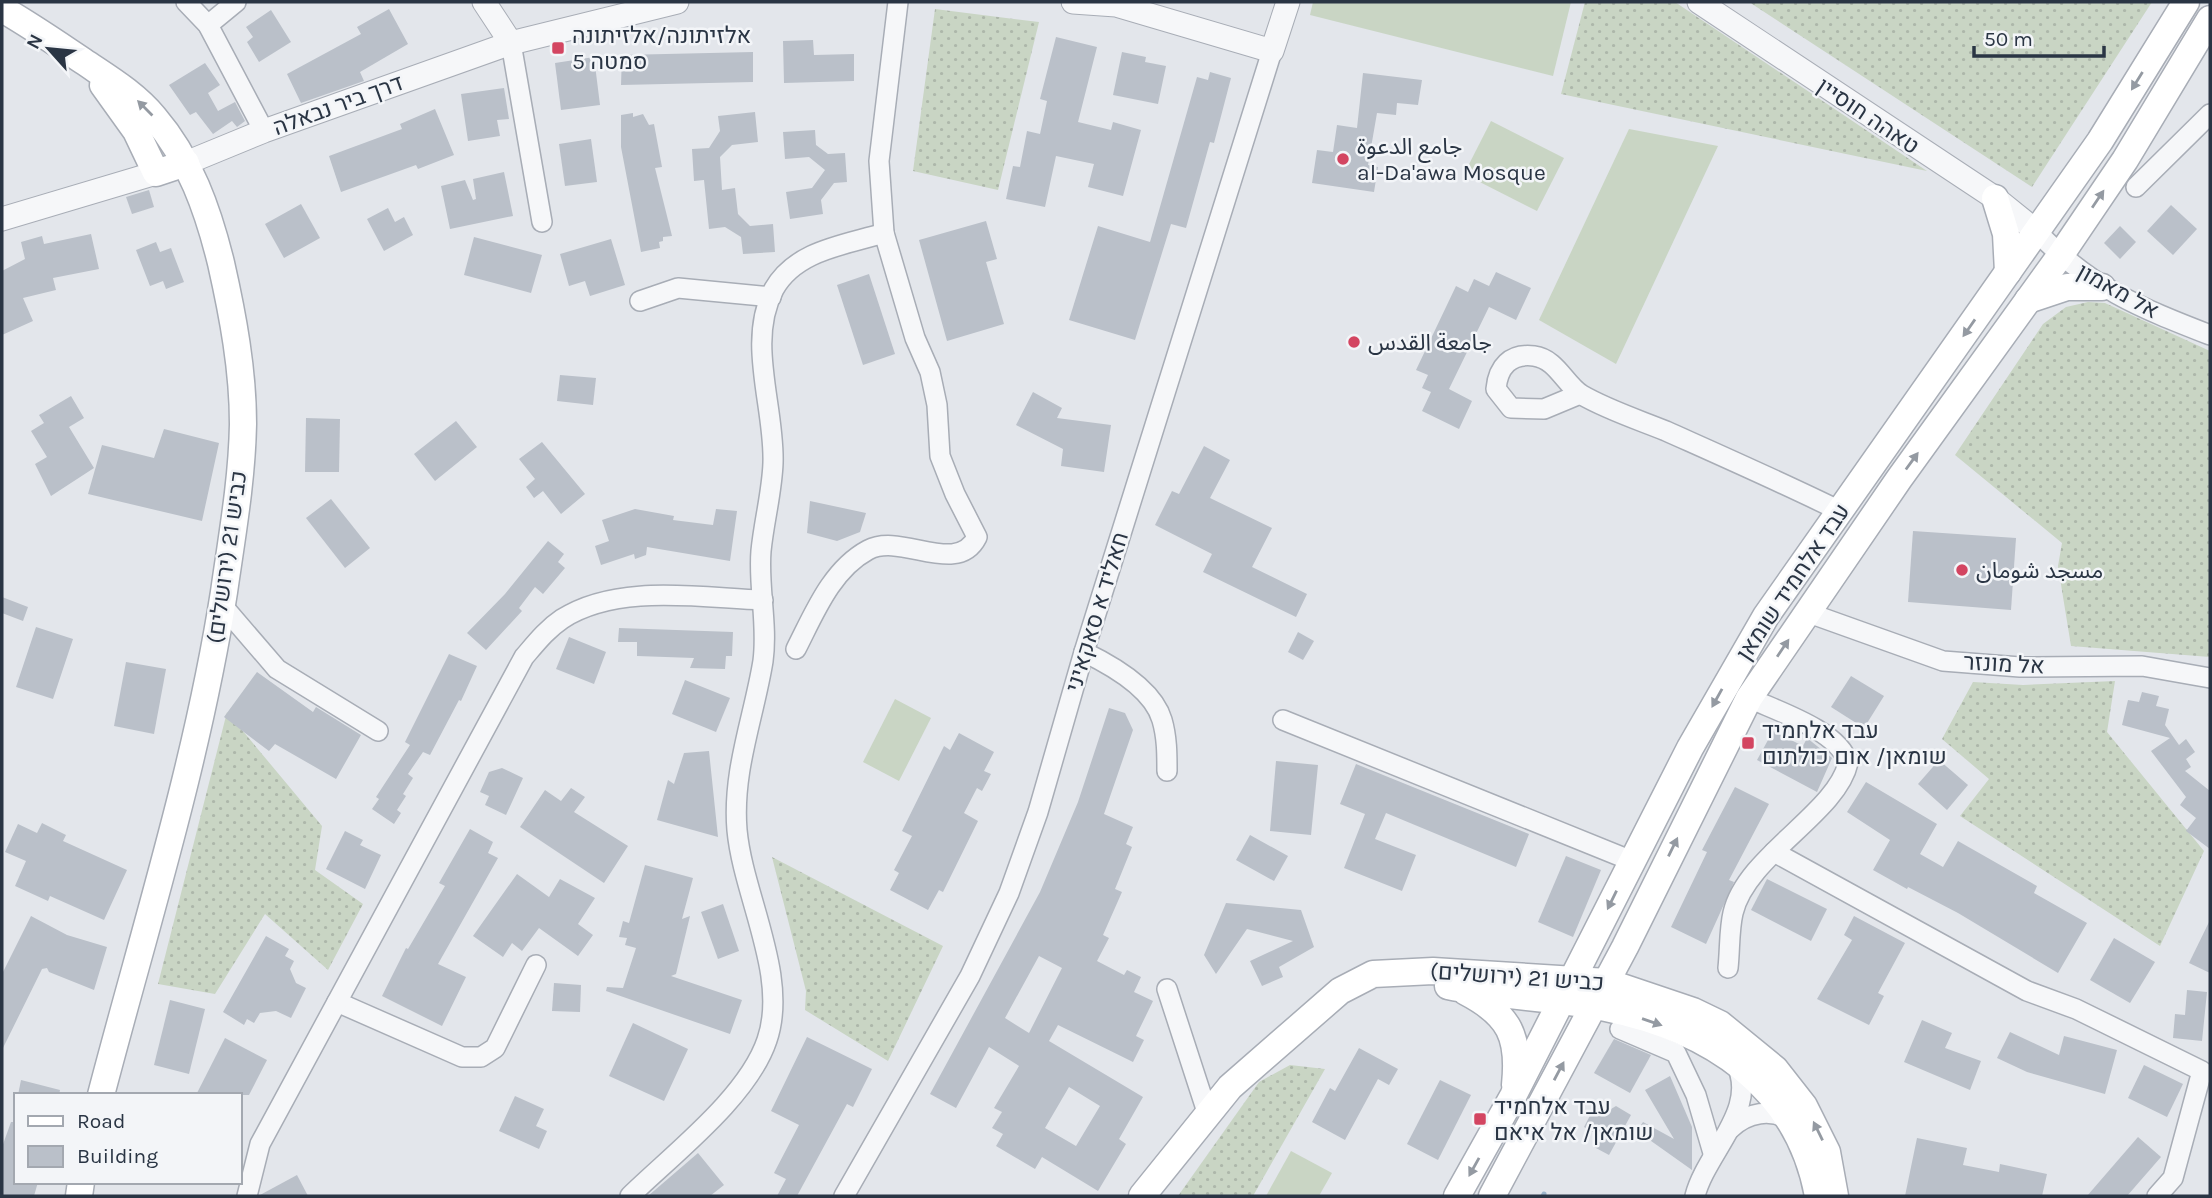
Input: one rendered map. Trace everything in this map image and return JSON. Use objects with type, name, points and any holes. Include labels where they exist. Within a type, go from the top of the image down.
[{"type":"main road","name":"עבד אלחמיד שומאן","points":[[1457,1196],[1513,1096],[1724,687],[1766,616],[2099,141],[2186,2]]},
{"type":"main road","name":"כביש 21 (ירושלים)","points":[[2,9],[143,105],[186,163],[208,216],[218,252],[230,302],[241,381],[243,425],[237,508],[209,684],[171,846],[102,1093]]},
{"type":"main road","name":"עבד אלחמיד שומאן","points":[[1492,1196],[1625,947],[1749,698],[1806,612],[2060,256],[2125,160],[2210,19]]},
{"type":"main road","name":"כביש 21 (ירושלים)","points":[[80,60],[128,120],[156,173]]},
{"type":"main road","name":"דרך ביר נבאלה","points":[[156,173],[186,163]]},
{"type":"main road","points":[[1995,198],[2006,234],[2008,272]]},
{"type":"main road","points":[[2028,300],[2067,287],[2102,287]]},
{"type":"main road","points":[[1625,947],[1629,963],[1638,980],[1661,1000]]},
{"type":"main road","name":"כביש 21 (ירושלים)","points":[[1142,1196],[1207,1112],[1242,1075],[1340,991],[1363,977],[1385,972],[1433,971],[1606,982],[1661,1000],[1720,1024],[1752,1048],[1785,1080],[1821,1135],[1836,1196]]},
{"type":"main road","name":"כביש 21 (ירושלים)","points":[[1385,972],[1458,988],[1619,1011],[1688,1035],[1732,1058],[1773,1096],[1791,1122],[1808,1156],[1818,1196]]},
{"type":"main road","points":[[1458,988],[1488,1005],[1512,1032],[1517,1055],[1513,1096]]},
{"type":"street","points":[[186,2],[208,24],[264,131]]},
{"type":"street","points":[[208,24],[236,2]]},
{"type":"street","points":[[484,2],[511,43],[542,222]]},
{"type":"street","name":"דרך ביר נבאלה","points":[[186,163],[264,131],[511,43],[677,2]]},
{"type":"street","points":[[796,649],[825,593],[848,565],[870,549],[887,546],[955,555],[972,548],[977,537],[955,494],[940,456],[937,405],[930,372],[915,338],[884,233],[879,161],[898,2]]},
{"type":"street","points":[[1073,2],[1116,3],[1272,51]]},
{"type":"street","name":"חאליד א סאקאיני","points":[[844,1196],[970,976],[1009,893],[1038,812],[1084,652],[1288,2]]},
{"type":"street","name":"טאהה חוסיין","points":[[1699,2],[1995,198],[2036,231]]},
{"type":"street","points":[[2136,187],[2210,114]]},
{"type":"street","name":"דרך ביר נבאלה","points":[[2,219],[156,173]]},
{"type":"street","name":"אל מאמון","points":[[2036,231],[2060,256],[2102,287],[2210,335]]},
{"type":"street","points":[[630,1196],[734,1095],[748,1079],[768,1039],[773,1015],[773,988],[740,858],[737,825],[742,752],[763,661],[761,551],[773,464],[763,329],[771,297],[782,277],[801,259],[884,233]]},
{"type":"street","points":[[640,301],[678,288],[771,297]]},
{"type":"street","points":[[1580,394],[1781,482],[1840,511]]},
{"type":"street","points":[[247,1196],[260,1144],[508,681],[541,637],[563,619],[612,601],[670,597],[763,600]]},
{"type":"street","points":[[222,605],[277,668],[378,731]]},
{"type":"street","name":"אל מונזר","points":[[1806,612],[1942,661],[2020,667],[2142,666],[2210,678]]},
{"type":"street","points":[[1084,652],[1108,664],[1151,701],[1162,718],[1167,771]]},
{"type":"street","points":[[1728,968],[1733,912],[1747,885],[1774,852],[1840,783],[1848,763],[1841,748],[1828,737],[1749,698]]},
{"type":"street","points":[[1283,720],[1632,861]]},
{"type":"street","points":[[1774,852],[2027,991],[2076,1009],[2202,1071],[2173,1178],[2158,1196]]},
{"type":"street","points":[[337,1002],[462,1057],[481,1057],[499,1042],[536,965]]},
{"type":"street","points":[[1167,989],[1207,1112]]},
{"type":"street","points":[[1620,1030],[1676,1053],[1696,1095],[1713,1153]]},
{"type":"street","points":[[1695,1196],[1713,1153],[1737,1116],[1742,1097],[1739,1068],[1732,1058]]},
{"type":"street","points":[[1727,1132],[1746,1117],[1755,1114],[1775,1114],[1791,1122]]},
{"type":"green space","points":[[1313,2],[1571,2],[1553,76],[1310,15]]},
{"type":"green space","points":[[1585,2],[1675,2],[1927,171],[1561,94]]},
{"type":"green space","points":[[1749,2],[2152,2],[2032,187]]},
{"type":"green space","points":[[935,9],[1039,22],[998,190],[913,171]]},
{"type":"green space","points":[[1491,121],[1564,158],[1537,211],[1464,174]]},
{"type":"green space","points":[[1629,129],[1718,146],[1616,364],[1539,320]]},
{"type":"green space","points":[[2088,302],[2105,303],[2210,351],[2210,657],[2071,646],[2058,566],[2062,543],[1955,455],[2043,324],[2066,307]]},
{"type":"green space","points":[[2115,681],[2107,732],[2204,851],[2160,946],[1960,816],[1989,779],[1942,739],[1973,682],[2023,685]]},
{"type":"green space","points":[[895,699],[931,718],[899,781],[863,762]]},
{"type":"green space","points":[[227,712],[322,826],[315,870],[363,904],[328,970],[265,914],[215,994],[158,984]]},
{"type":"green space","points":[[772,857],[943,946],[888,1061],[805,1010],[806,991]]},
{"type":"green space","points":[[1290,1065],[1325,1069],[1253,1196],[1178,1196],[1259,1082]]},
{"type":"green space","points":[[1291,1151],[1332,1173],[1319,1196],[1266,1196]]},
{"type":"building","points":[[389,9],[408,44],[360,72],[364,81],[301,103],[287,74],[361,34],[357,27]]},
{"type":"building","points":[[271,10],[291,42],[259,62],[247,42],[253,37],[246,27]]},
{"type":"building","points":[[1056,37],[1097,47],[1078,122],[1111,130],[1113,122],[1141,130],[1123,196],[1088,187],[1094,164],[1056,156],[1045,207],[1006,199],[1013,166],[1020,167],[1027,131],[1040,134],[1047,101],[1040,99]]},
{"type":"building","points":[[813,40],[814,55],[854,54],[854,81],[784,83],[783,41]]},
{"type":"building","points":[[753,52],[753,82],[621,85],[622,55]]},
{"type":"building","points":[[1122,52],[1146,57],[1145,62],[1166,66],[1158,104],[1113,95]]},
{"type":"building","points":[[594,57],[600,105],[561,110],[555,63]]},
{"type":"building","points":[[205,63],[220,85],[208,93],[218,111],[235,102],[245,121],[237,127],[232,121],[213,134],[196,112],[190,115],[169,85]]},
{"type":"building","points":[[1210,72],[1231,78],[1214,143],[1210,142],[1186,228],[1171,224],[1135,340],[1069,320],[1098,226],[1150,242],[1197,77],[1208,80]]},
{"type":"building","points":[[1363,73],[1422,80],[1418,105],[1397,103],[1396,115],[1377,113],[1368,165],[1378,167],[1374,192],[1312,183],[1317,150],[1333,152],[1337,125],[1357,128]]},
{"type":"building","points":[[504,88],[509,119],[497,120],[500,136],[468,141],[461,94]]},
{"type":"building","points":[[435,109],[454,155],[418,169],[416,165],[341,192],[329,156],[402,129],[400,124]]},
{"type":"building","points":[[755,112],[758,142],[732,145],[720,157],[722,190],[735,188],[738,214],[750,226],[773,224],[775,252],[743,254],[741,237],[725,227],[709,229],[704,180],[694,181],[692,149],[709,148],[720,131],[718,116]]},
{"type":"building","points":[[633,113],[633,117],[643,114],[649,125],[654,124],[662,167],[655,168],[672,236],[663,237],[663,241],[659,242],[660,248],[641,252],[621,147],[621,115]]},
{"type":"building","points":[[815,130],[816,145],[828,154],[845,153],[847,182],[834,183],[821,200],[823,214],[790,219],[786,192],[812,188],[825,170],[809,157],[785,159],[783,132]]},
{"type":"building","points":[[591,139],[597,182],[565,186],[559,144]]},
{"type":"building","points":[[504,172],[513,216],[450,229],[441,186],[465,180],[473,200],[476,199],[473,179]]},
{"type":"building","points":[[149,190],[154,207],[132,214],[126,197]]},
{"type":"building","points":[[301,204],[320,238],[284,258],[265,224]]},
{"type":"building","points":[[2171,205],[2197,229],[2173,255],[2147,231]]},
{"type":"building","points":[[388,208],[395,222],[404,217],[413,235],[384,251],[367,219]]},
{"type":"building","points":[[986,221],[997,259],[986,262],[1004,324],[947,341],[919,240]]},
{"type":"building","points":[[2120,226],[2136,242],[2120,259],[2104,243]]},
{"type":"building","points":[[91,234],[99,269],[53,278],[56,290],[23,298],[33,321],[2,335],[2,271],[25,259],[21,242],[42,236],[44,244]]},
{"type":"building","points":[[474,237],[542,255],[531,293],[464,275]]},
{"type":"building","points":[[611,239],[625,285],[590,296],[585,281],[569,286],[560,254]]},
{"type":"building","points":[[156,242],[160,252],[171,248],[184,282],[166,289],[163,281],[150,286],[136,250]]},
{"type":"building","points":[[1496,272],[1531,288],[1516,320],[1489,307],[1449,389],[1472,401],[1459,429],[1422,411],[1431,392],[1422,388],[1428,375],[1416,370],[1456,286],[1468,292],[1474,279],[1489,286]]},
{"type":"building","points":[[869,274],[895,354],[863,365],[837,285]]},
{"type":"building","points":[[560,375],[596,378],[593,405],[557,401]]},
{"type":"building","points":[[1033,392],[1062,408],[1057,418],[1111,425],[1104,472],[1061,466],[1063,449],[1016,425]]},
{"type":"building","points":[[71,396],[84,418],[69,427],[94,468],[51,496],[35,464],[47,457],[31,431],[44,423],[39,415]]},
{"type":"building","points":[[306,418],[340,419],[339,472],[305,472]]},
{"type":"building","points":[[456,421],[477,447],[435,481],[414,454]]},
{"type":"building","points":[[164,429],[219,443],[202,521],[88,494],[102,445],[154,458]]},
{"type":"building","points":[[542,442],[585,494],[561,514],[543,491],[534,498],[526,487],[535,479],[519,459]]},
{"type":"building","points":[[1204,446],[1230,460],[1210,498],[1272,528],[1252,567],[1307,594],[1296,617],[1203,572],[1212,554],[1155,525],[1172,491],[1179,494]]},
{"type":"building","points":[[331,499],[370,548],[345,568],[306,518]]},
{"type":"building","points":[[810,501],[866,513],[860,532],[837,541],[807,533]]},
{"type":"building","points":[[635,509],[674,516],[673,520],[713,525],[716,509],[737,511],[730,561],[647,547],[646,555],[635,559],[634,554],[601,565],[595,546],[609,541],[602,520]]},
{"type":"building","name":"مسجد شومان","points":[[1913,531],[2016,538],[2011,610],[1908,602]]},
{"type":"building","points":[[548,541],[564,554],[558,562],[565,568],[543,594],[535,587],[519,608],[522,611],[486,650],[467,633],[505,594]]},
{"type":"building","points":[[2,597],[28,607],[23,621],[2,613]]},
{"type":"building","points":[[36,627],[73,639],[53,699],[16,687]]},
{"type":"building","points":[[619,628],[733,632],[732,656],[726,656],[725,669],[690,668],[694,658],[637,656],[637,642],[618,642]]},
{"type":"building","points":[[1298,632],[1314,641],[1303,660],[1288,652]]},
{"type":"building","points":[[569,637],[606,652],[594,684],[556,669]]},
{"type":"building","points":[[449,654],[477,666],[461,701],[459,700],[430,755],[423,752],[408,774],[413,778],[403,794],[406,796],[397,810],[401,813],[394,824],[372,809],[379,799],[376,797],[410,745],[405,742]]},
{"type":"building","points":[[126,662],[166,669],[154,734],[114,726]]},
{"type":"building","points":[[257,672],[313,712],[316,707],[361,735],[336,779],[275,744],[269,751],[224,717]]},
{"type":"building","points":[[1851,676],[1884,696],[1864,728],[1831,707]]},
{"type":"building","points":[[685,680],[730,698],[716,732],[672,714]]},
{"type":"building","points":[[2142,692],[2159,696],[2156,706],[2169,709],[2165,725],[2179,745],[2186,739],[2195,752],[2186,759],[2191,767],[2185,771],[2210,791],[2210,849],[2186,831],[2196,818],[2180,805],[2186,797],[2151,751],[2170,738],[2122,725],[2128,700],[2139,702]]},
{"type":"building","points":[[1109,708],[1125,713],[1133,730],[1104,814],[1133,827],[1126,844],[1132,847],[1115,889],[1122,892],[1103,935],[1109,938],[1097,961],[1124,975],[1127,970],[1141,977],[1134,992],[1153,1001],[1136,1036],[1144,1040],[1133,1062],[1058,1025],[1049,1041],[1143,1097],[1119,1139],[1126,1144],[1098,1191],[1042,1157],[1035,1169],[996,1146],[1003,1134],[992,1128],[1002,1112],[994,1108],[1019,1066],[989,1047],[956,1108],[930,1094],[1040,892],[1078,802]],"holes":[[[1039,956],[1062,968],[1029,1033],[1005,1018]],[[1069,1087],[1100,1106],[1076,1146],[1045,1128]]]},
{"type":"building","points":[[1773,731],[1803,746],[1807,738],[1832,758],[1817,792],[1757,760]]},
{"type":"building","points":[[959,733],[994,752],[984,771],[991,774],[982,791],[977,788],[964,813],[978,821],[943,892],[939,890],[928,910],[890,890],[899,873],[894,870],[912,836],[902,831],[944,746],[950,750]]},
{"type":"building","points":[[709,751],[718,837],[657,820],[668,780],[674,784],[684,753]]},
{"type":"building","points":[[1939,760],[1968,785],[1947,810],[1918,784]]},
{"type":"building","points":[[1276,761],[1318,765],[1311,835],[1270,831]]},
{"type":"building","points":[[1356,764],[1529,834],[1516,867],[1386,813],[1375,839],[1416,855],[1402,891],[1344,868],[1365,814],[1340,804]]},
{"type":"building","points":[[502,768],[523,778],[506,815],[485,805],[489,796],[480,792],[489,772]]},
{"type":"building","points":[[1866,782],[1937,824],[1920,854],[1943,867],[1958,841],[2037,886],[2034,893],[2087,923],[2058,973],[1958,913],[1873,870],[1890,840],[1847,812]]},
{"type":"building","points":[[1735,787],[1769,804],[1729,880],[1734,882],[1706,944],[1671,927],[1707,852],[1702,850]]},
{"type":"building","points":[[571,788],[585,797],[574,812],[628,846],[604,883],[520,827],[545,790],[561,801]]},
{"type":"building","points":[[42,823],[66,835],[63,841],[127,870],[104,920],[50,896],[48,901],[15,886],[26,861],[5,852],[18,824],[37,833]]},
{"type":"building","points":[[470,829],[493,842],[488,853],[498,858],[438,964],[466,977],[442,1026],[382,996],[406,948],[408,949],[445,886],[439,883]]},
{"type":"building","points":[[345,831],[363,840],[360,845],[381,855],[365,889],[326,869]]},
{"type":"building","points":[[1250,835],[1288,856],[1274,881],[1236,860]]},
{"type":"building","points":[[1566,856],[1601,870],[1573,937],[1538,922]]},
{"type":"building","points":[[645,865],[693,878],[682,919],[690,916],[676,974],[671,976],[742,1000],[730,1034],[606,991],[607,987],[623,988],[636,948],[625,945],[627,938],[619,937],[623,921],[629,923]]},
{"type":"building","points":[[517,874],[549,897],[560,879],[595,898],[578,924],[593,935],[578,956],[539,928],[522,951],[512,943],[503,957],[473,936]]},
{"type":"building","points":[[1767,879],[1827,909],[1811,941],[1751,910]]},
{"type":"building","points":[[1226,903],[1301,910],[1314,947],[1279,967],[1283,977],[1262,986],[1250,961],[1293,941],[1247,929],[1216,974],[1204,955]]},
{"type":"building","points":[[723,904],[739,951],[718,959],[701,912]]},
{"type":"building","points":[[31,916],[67,935],[107,947],[94,990],[49,972],[47,968],[42,969],[2,1050],[2,974]]},
{"type":"building","points":[[1854,916],[1905,943],[1878,993],[1884,996],[1869,1025],[1817,999],[1852,940],[1844,935]]},
{"type":"building","points":[[2210,920],[2210,973],[2189,963]]},
{"type":"building","points":[[266,936],[289,949],[285,956],[294,961],[290,969],[296,983],[306,988],[291,1018],[276,1011],[260,1013],[254,1023],[247,1019],[244,1025],[223,1012]]},
{"type":"building","points":[[2114,938],[2155,962],[2130,1003],[2090,980]]},
{"type":"building","points":[[554,983],[581,985],[580,1012],[552,1011]]},
{"type":"building","points":[[2187,990],[2207,992],[2202,1041],[2173,1038],[2175,1014],[2185,1015]]},
{"type":"building","points":[[170,1000],[205,1009],[189,1074],[154,1065]]},
{"type":"building","points":[[1922,1020],[1952,1033],[1945,1048],[1981,1061],[1970,1090],[1904,1062]]},
{"type":"building","points":[[633,1023],[688,1049],[664,1101],[609,1076]]},
{"type":"building","points":[[2010,1032],[2059,1055],[2064,1036],[2117,1050],[2105,1094],[2027,1072],[1997,1058]]},
{"type":"building","points":[[807,1037],[872,1069],[853,1107],[847,1104],[797,1196],[777,1196],[786,1179],[774,1173],[799,1125],[771,1111]]},
{"type":"building","points":[[225,1038],[267,1060],[249,1095],[197,1093]]},
{"type":"building","points":[[1614,1039],[1651,1055],[1630,1093],[1594,1073]]},
{"type":"building","points":[[1359,1048],[1398,1069],[1389,1085],[1378,1079],[1345,1140],[1312,1122],[1330,1088],[1335,1091]]},
{"type":"building","points":[[2144,1065],[2183,1084],[2167,1117],[2128,1098]]},
{"type":"building","points":[[1670,1076],[1692,1127],[1692,1170],[1637,1131],[1643,1122],[1674,1139],[1645,1090]]},
{"type":"building","points":[[21,1080],[60,1090],[59,1093],[18,1093]]},
{"type":"building","points":[[1440,1080],[1471,1095],[1438,1160],[1407,1144]]},
{"type":"building","points":[[515,1096],[544,1109],[536,1126],[547,1131],[539,1149],[499,1131]]},
{"type":"building","points":[[1595,1106],[1606,1112],[1616,1106],[1631,1115],[1609,1155],[1594,1147],[1600,1136],[1584,1127]]},
{"type":"building","points":[[11,1122],[14,1122],[14,1184],[37,1184],[34,1196],[2,1196],[2,1147]]},
{"type":"building","points":[[2138,1137],[2161,1157],[2127,1196],[2087,1196]]},
{"type":"building","points":[[1917,1138],[1967,1148],[1963,1165],[1999,1172],[2000,1164],[2047,1174],[2042,1196],[1905,1196]]},
{"type":"building","points":[[698,1153],[724,1185],[710,1196],[648,1196]]},
{"type":"building","points":[[297,1175],[308,1196],[260,1196],[260,1195]]},
{"type":"place","name":"אלזיתונה/אלזיתונה סמטה 5","points":[[558,48]]},
{"type":"place","name":"جامع الدعوة al-Da'awa Mosque","points":[[1343,159]]},
{"type":"place","name":"جامعة القدس","points":[[1354,342]]},
{"type":"place","name":"مسجد شومان","points":[[1962,570]]},
{"type":"place","name":"עבד אלחמיד שומאן/ אום כולתום","points":[[1748,743]]},
{"type":"place","name":"עבד אלחמיד שומאן/ אל איאם","points":[[1480,1119]]}]
